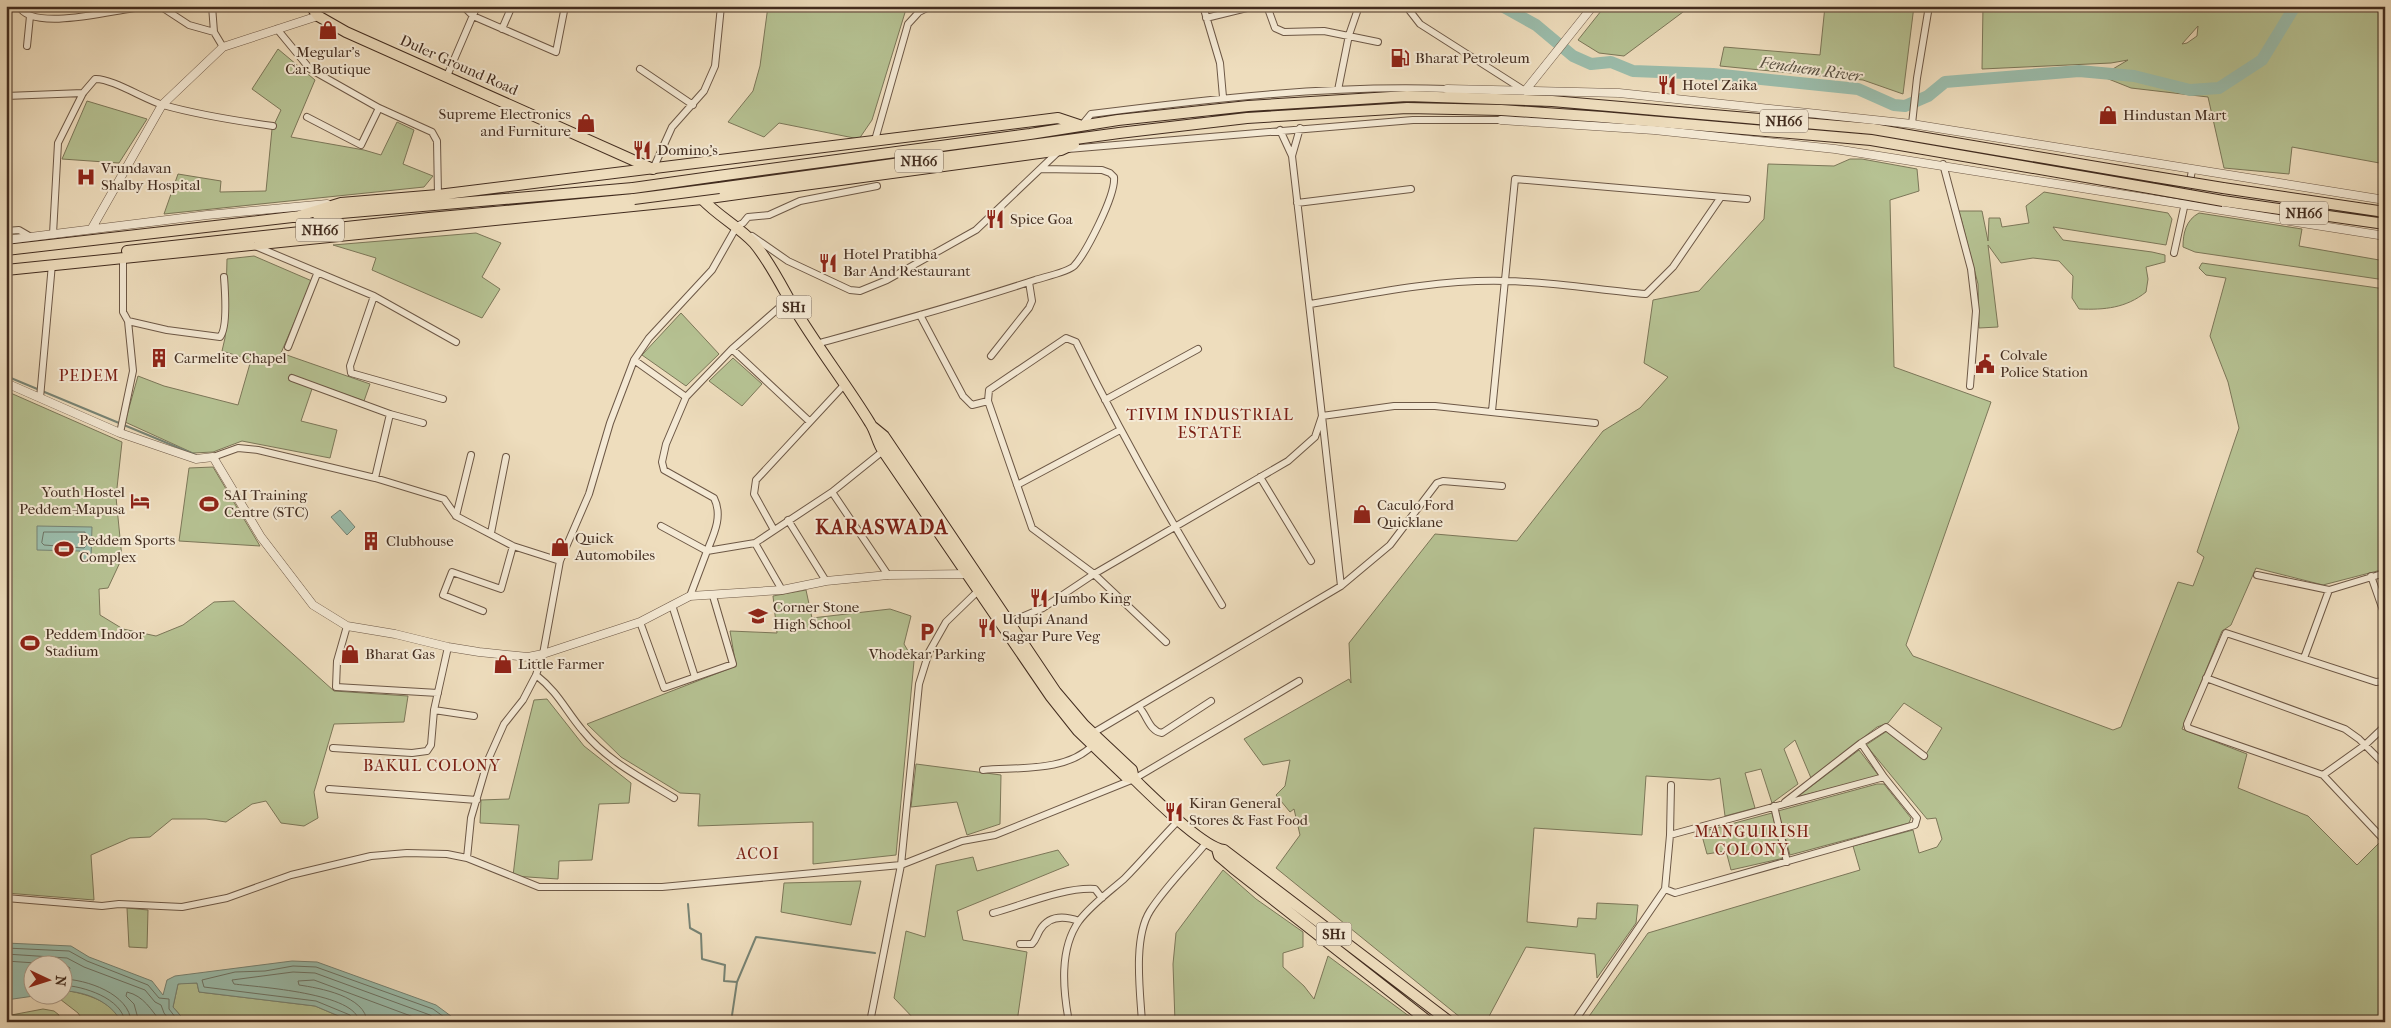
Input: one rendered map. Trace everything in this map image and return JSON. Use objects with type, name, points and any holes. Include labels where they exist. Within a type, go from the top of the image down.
[{"type":"main road","name":"Duler Ground Road","points":[[311,6],[318,16],[346,32],[653,169]]},
{"type":"main road","name":"NH66","points":[[6,250],[296,217],[633,188],[1118,120],[1248,106],[1447,93],[1873,129],[2223,188],[2385,212]]},
{"type":"main road","name":"NH66","points":[[6,264],[419,219],[634,199],[1089,137],[1247,118],[1407,108],[1871,140],[2222,201],[2385,224]]},
{"type":"main road","points":[[296,217],[341,203],[438,195],[1058,118],[1082,126]]},
{"type":"main road","points":[[6,270],[702,199],[1060,150],[1089,137]]},
{"type":"main road","points":[[699,163],[702,199]]},
{"type":"main road","points":[[653,169],[657,204]]},
{"type":"main road","name":"SH1","points":[[702,199],[714,211],[737,226],[755,245],[816,344],[873,427],[884,436],[1006,623],[1056,692],[1093,733],[1132,770],[1134,779]]},
{"type":"main road","name":"SH1","points":[[873,427],[876,442],[972,573],[979,590],[1006,623],[1051,697],[1078,731],[1126,777],[1134,779],[1179,820],[1207,842],[1217,849],[1224,850],[1450,1022]]},
{"type":"main road","name":"SH1","points":[[1217,849],[1219,856],[1233,868],[1429,1022]]},
{"type":"street","points":[[6,8],[14,6]]},
{"type":"street","points":[[19,6],[21,11],[30,16],[76,18],[160,6],[188,25],[214,32]]},
{"type":"street","points":[[212,6],[214,32],[222,47]]},
{"type":"street","points":[[463,6],[473,16],[556,52],[565,6]]},
{"type":"street","points":[[447,76],[477,6]]},
{"type":"street","points":[[502,29],[512,6]]},
{"type":"street","points":[[653,169],[672,127],[704,91],[715,66],[721,6]]},
{"type":"street","points":[[875,140],[908,24],[919,12],[931,6]]},
{"type":"street","points":[[1203,6],[1220,62],[1224,97]]},
{"type":"street","points":[[1206,18],[1255,6]]},
{"type":"street","points":[[1267,6],[1275,28],[1284,32],[1324,31],[1378,42]]},
{"type":"street","points":[[1338,90],[1349,35],[1359,6]]},
{"type":"street","points":[[1406,6],[1420,24],[1525,91]]},
{"type":"street","points":[[1525,91],[1593,6]]},
{"type":"street","points":[[1912,124],[1930,6]]},
{"type":"street","points":[[26,46],[30,16]]},
{"type":"street","points":[[92,228],[162,105],[222,47],[318,16]]},
{"type":"street","points":[[277,29],[310,69],[379,108],[432,132],[437,141],[438,195]]},
{"type":"street","points":[[640,69],[693,105]]},
{"type":"street","points":[[53,234],[58,143],[83,94],[92,82],[99,79],[162,105],[236,121],[274,126]]},
{"type":"street","points":[[1082,126],[1091,114],[1224,97],[1338,90],[1409,88],[1447,93],[1525,91],[1619,94],[1912,124],[2385,200]]},
{"type":"street","points":[[6,96],[83,94]]},
{"type":"street","points":[[307,117],[361,145],[379,108]]},
{"type":"street","points":[[737,226],[788,261],[850,290],[860,291],[887,280],[976,230],[1060,150],[1300,128],[1501,115],[1835,149],[1943,164],[2186,206],[2385,236]]},
{"type":"street","points":[[1292,156],[1300,128]]},
{"type":"street","points":[[1280,130],[1292,156],[1341,586]]},
{"type":"street","points":[[1943,164],[1971,270],[1976,311],[1970,386]]},
{"type":"street","points":[[816,344],[920,315],[1073,267],[1090,240],[1114,184],[1114,178],[1102,170],[1041,169]]},
{"type":"street","points":[[2174,253],[2186,206],[2192,170]]},
{"type":"street","points":[[1492,411],[1516,179],[1747,199]]},
{"type":"street","points":[[796,186],[800,201]]},
{"type":"street","points":[[467,858],[471,818],[488,760],[504,724],[523,700],[536,675],[543,654],[560,561],[589,494],[610,423],[634,360],[649,338],[712,270],[737,226],[748,217],[769,215],[800,201],[877,186]]},
{"type":"street","points":[[1297,203],[1411,189]]},
{"type":"street","points":[[1310,304],[1379,292],[1506,281],[1646,294],[1673,267],[1721,197]]},
{"type":"street","points":[[6,240],[207,214],[341,203]]},
{"type":"street","points":[[6,231],[19,230],[32,237]]},
{"type":"street","points":[[254,246],[317,274],[374,296],[456,342]]},
{"type":"street","points":[[120,433],[134,372],[128,321],[123,312],[123,258]]},
{"type":"street","points":[[40,398],[52,264]]},
{"type":"street","points":[[288,347],[317,274]]},
{"type":"street","points":[[128,321],[167,330],[220,337],[224,326],[224,277]]},
{"type":"street","points":[[992,356],[1029,308],[1032,300],[1028,282]]},
{"type":"street","points":[[374,296],[350,366],[351,372],[443,399]]},
{"type":"street","points":[[690,596],[716,529],[718,507],[714,498],[671,476],[664,470],[662,462],[666,444],[686,397],[732,349],[789,299]]},
{"type":"street","points":[[920,315],[963,396],[972,405],[988,401]]},
{"type":"street","points":[[1166,642],[1094,574],[1032,528],[988,401],[988,390],[1066,338],[1076,342],[1120,430],[1175,528],[1222,605]]},
{"type":"street","points":[[732,349],[809,421]]},
{"type":"street","points":[[1105,400],[1198,349]]},
{"type":"street","points":[[634,360],[686,397]]},
{"type":"street","points":[[292,378],[390,414],[423,423]]},
{"type":"street","points":[[6,383],[120,433],[196,459],[212,457],[238,448],[258,450],[375,478],[444,499],[456,516],[513,546],[560,561]]},
{"type":"street","points":[[774,530],[754,494],[756,480],[845,384]]},
{"type":"street","points":[[1322,416],[1394,406],[1492,411],[1595,424]]},
{"type":"street","points":[[375,478],[390,414]]},
{"type":"street","points":[[1006,623],[1044,608],[1094,574],[1288,461],[1315,438],[1322,416]]},
{"type":"street","points":[[1017,485],[1120,430]]},
{"type":"street","points":[[661,526],[707,550],[755,543],[832,492],[883,451]]},
{"type":"street","points":[[456,516],[470,455]]},
{"type":"street","points":[[212,457],[261,537],[313,605],[347,626],[395,634],[448,647],[528,657],[543,654],[640,622],[690,596],[782,590],[826,581],[888,575],[972,573]]},
{"type":"street","points":[[491,533],[506,457]]},
{"type":"street","points":[[1260,477],[1311,561]]},
{"type":"street","points":[[1093,733],[1341,586],[1390,545],[1437,483],[1443,481],[1502,486]]},
{"type":"street","points":[[832,492],[888,575]]},
{"type":"street","points":[[788,520],[826,581]]},
{"type":"street","points":[[755,543],[782,590]]},
{"type":"street","points":[[483,611],[443,595],[452,572],[501,590],[513,546]]},
{"type":"street","points":[[2257,575],[2329,590],[2385,573]]},
{"type":"street","points":[[2372,576],[2385,616]]},
{"type":"street","points":[[870,1022],[901,865],[919,684],[929,652],[946,622],[979,590]]},
{"type":"street","points":[[2304,658],[2329,590]]},
{"type":"street","points":[[640,622],[664,688],[733,664],[713,596]]},
{"type":"street","points":[[672,605],[695,677]]},
{"type":"street","points":[[347,626],[337,660],[336,687],[438,694]]},
{"type":"street","points":[[2385,681],[2376,682],[2226,633],[2187,724],[2188,728],[2322,775],[2385,841]]},
{"type":"street","points":[[333,748],[412,753],[427,751],[431,745],[434,710],[448,647]]},
{"type":"street","points":[[536,675],[552,687],[584,732],[605,752],[638,777],[674,798]]},
{"type":"street","points":[[2206,678],[2346,729],[2385,766]]},
{"type":"street","points":[[6,898],[102,906],[119,904],[182,906],[227,898],[291,876],[372,856],[407,853],[447,854],[467,858],[539,886],[662,887],[901,865],[962,842],[995,835],[1134,779],[1299,681]]},
{"type":"street","points":[[1139,707],[1152,728],[1156,732],[1162,733],[1211,701]]},
{"type":"street","points":[[434,710],[474,716]]},
{"type":"street","points":[[2322,775],[2365,745],[2385,726]]},
{"type":"street","points":[[1782,804],[1861,743],[1886,727],[1924,756]]},
{"type":"street","points":[[1665,889],[1675,893],[1915,825],[1918,818],[1884,777],[1861,743]]},
{"type":"street","points":[[984,770],[1052,764],[1076,759],[1093,745]]},
{"type":"street","points":[[1670,835],[1884,777]]},
{"type":"street","points":[[1574,1022],[1665,889],[1670,835],[1670,785]]},
{"type":"street","points":[[329,790],[477,800]]},
{"type":"street","points":[[1774,806],[1787,862]]},
{"type":"street","points":[[1069,1022],[1064,997],[1064,976],[1069,943],[1079,921],[1125,878],[1179,820]]},
{"type":"street","points":[[1142,1022],[1140,986],[1141,944],[1147,920],[1150,912],[1207,842]]},
{"type":"street","points":[[992,913],[1067,892],[1087,889],[1095,889],[1102,898]]},
{"type":"street","points":[[1020,944],[1032,944],[1040,929],[1052,920],[1064,917],[1079,921]]},
{"type":"shaded area","points":[[768,6],[907,6],[872,120],[859,139],[779,123],[764,137],[728,122],[753,91],[760,66]]},
{"type":"shaded area","points":[[1605,6],[1622,6],[1630,10],[1632,6],[1691,6],[1624,56],[1599,53],[1578,40]]},
{"type":"shaded area","points":[[1825,6],[1914,6],[1903,94],[1863,80],[1720,66],[1724,47],[1820,55]]},
{"type":"shaded area","points":[[1983,6],[2385,6],[2385,164],[2292,147],[2289,174],[2224,168],[2208,97],[2131,88],[2101,76],[2128,60],[2111,63],[1982,69]],"holes":[[[2198,26],[2197,36],[2187,43],[2182,44]]]},
{"type":"shaded area","points":[[278,49],[315,80],[291,137],[364,150],[381,155],[397,122],[414,130],[403,164],[433,176],[424,187],[164,214],[178,174],[221,181],[220,192],[266,191],[272,129],[281,110],[252,89]]},
{"type":"shaded area","points":[[87,101],[147,119],[119,163],[62,159]]},
{"type":"shaded area","points":[[1850,159],[1862,159],[1917,169],[1919,191],[1890,200],[1894,367],[1991,402],[1906,645],[1913,656],[2113,730],[2121,727],[2178,582],[2193,586],[2204,557],[2197,552],[2239,428],[2228,382],[2210,336],[2226,278],[2206,275],[2199,268],[2202,263],[2385,289],[2385,569],[2323,585],[2256,568],[2231,625],[2222,631],[2182,729],[2247,754],[2238,788],[2308,816],[2357,865],[2379,843],[2385,849],[2385,1022],[1585,1022],[1648,933],[1860,870],[1853,846],[1913,830],[1919,853],[1937,847],[1942,839],[1936,818],[1927,819],[1866,745],[1887,731],[1923,759],[1942,728],[1904,703],[1888,723],[1877,727],[1811,778],[1795,740],[1784,749],[1798,784],[1772,803],[1761,769],[1745,773],[1755,808],[1725,816],[1720,778],[1711,780],[1646,776],[1642,835],[1534,828],[1527,922],[1577,927],[1578,918],[1596,919],[1597,903],[1638,905],[1636,923],[1597,978],[1595,954],[1526,947],[1486,1022],[1466,1022],[1276,868],[1300,835],[1294,809],[1290,812],[1276,795],[1285,786],[1290,760],[1263,765],[1244,739],[1349,679],[1351,683],[1349,643],[1435,534],[1517,541],[1603,431],[1640,408],[1668,377],[1644,363],[1653,300],[1699,291],[1764,219],[1768,164],[1834,166]]},
{"type":"shaded area","points":[[2044,192],[2168,213],[2172,219],[2166,245],[2053,227],[2063,240],[2152,252],[2165,255],[2165,262],[2146,267],[2148,279],[2146,292],[2131,302],[2115,307],[2079,309],[2072,298],[2073,276],[2059,261],[2033,258],[2001,263],[1988,245],[1998,327],[1979,328],[1978,284],[1959,211],[1982,211],[1988,241],[1989,218],[2000,218],[2002,227],[2029,223],[2026,206]]},
{"type":"shaded area","points":[[2199,213],[2302,229],[2299,246],[2385,261],[2385,280],[2195,252],[2183,247],[2183,242],[2188,223]]},
{"type":"shaded area","points":[[476,233],[501,243],[482,277],[500,289],[482,318],[372,270],[376,258],[333,245]]},
{"type":"shaded area","points":[[254,256],[312,281],[281,353],[370,384],[364,401],[314,383],[301,421],[337,430],[330,458],[242,441],[213,452],[193,453],[125,422],[138,376],[164,386],[238,405],[251,360],[222,351],[225,338],[227,259]]},
{"type":"shaded area","points":[[681,313],[719,354],[686,386],[642,355]]},
{"type":"shaded area","points":[[733,358],[762,384],[742,406],[709,381]]},
{"type":"shaded area","points":[[6,391],[122,442],[116,497],[122,558],[108,588],[99,589],[100,615],[123,629],[156,636],[183,625],[214,602],[234,601],[334,691],[408,696],[404,722],[334,724],[314,792],[318,818],[304,826],[281,823],[266,801],[252,804],[226,822],[206,819],[172,819],[150,837],[130,838],[91,855],[94,900],[6,893]]},
{"type":"shaded area","name":"SAI Training Centre (STC)","points":[[213,467],[260,546],[179,541],[189,468]]},
{"type":"shaded area","points":[[806,590],[812,618],[890,609],[911,616],[904,644],[914,661],[896,855],[813,864],[813,822],[698,826],[700,794],[680,793],[621,757],[587,724],[736,666],[730,631],[777,633],[773,596]]},
{"type":"shaded area","points":[[547,699],[584,746],[631,783],[629,803],[599,804],[592,860],[559,861],[558,879],[513,876],[519,825],[480,823],[481,800],[509,799],[534,700]]},
{"type":"shaded area","points":[[1859,750],[1879,776],[1797,797]]},
{"type":"shaded area","points":[[916,764],[1001,775],[1000,824],[967,835],[957,802],[911,807]]},
{"type":"shaded area","points":[[1877,784],[1884,784],[1911,818],[1909,823],[1790,855],[1778,811]]},
{"type":"shaded area","points":[[1772,813],[1784,858],[1731,870],[1726,851],[1707,854],[1701,832]]},
{"type":"shaded area","points":[[1058,850],[1069,865],[957,911],[963,940],[1027,952],[1017,1022],[917,1022],[894,998],[906,931],[925,937],[936,865],[973,857],[977,871]]},
{"type":"shaded area","points":[[1223,870],[1256,899],[1303,932],[1303,947],[1283,953],[1283,967],[1304,986],[1314,999],[1328,956],[1417,1022],[1175,1022],[1173,964],[1176,933]]},
{"type":"shaded area","points":[[861,881],[851,925],[781,912],[784,883]]},
{"type":"shaded area","points":[[127,908],[148,910],[147,948],[129,947]]},
{"type":"shaded area","points":[[197,983],[199,992],[315,1006],[353,1022],[186,1022],[173,1007],[178,984]]},
{"type":"shaded area","points":[[72,992],[89,996],[104,1003],[117,1014],[121,1022],[84,1022],[78,1013],[69,1006],[72,1006]]},
{"type":"shaded area","points":[[43,1009],[54,1011],[59,1015],[58,1022],[6,1022],[6,1016]]},
{"type":"water","points":[[340,510],[355,527],[347,535],[331,517]]},
{"type":"water","points":[[37,526],[92,527],[91,560],[80,560],[80,551],[37,550]]},
{"type":"water","points":[[6,943],[71,946],[89,957],[152,981],[163,995],[167,980],[175,976],[292,961],[317,962],[436,1005],[459,1022],[353,1022],[315,1006],[199,992],[197,983],[178,984],[173,1007],[186,1022],[121,1022],[111,1008],[104,1003],[88,995],[72,991],[72,956],[22,956],[22,998],[6,1000]]},
{"type":"waterway","name":"Fenduem River","points":[[1502,6],[1536,25],[1573,56],[1591,64],[1611,62],[1633,71],[1713,74],[1858,89],[1894,105],[1905,106],[1928,96],[1945,82],[2079,71],[2134,76],[2190,90],[2219,88],[2262,60],[2295,6]]},
{"type":"waterway","points":[[6,376],[196,455]]},
{"type":"waterway","points":[[688,904],[690,928],[701,934],[702,959],[725,965],[724,981],[737,982],[731,1022]]},
{"type":"waterway","points":[[737,982],[756,937],[875,953]]},
{"type":"place","name":"Megular's Car Boutique","points":[[328,30]]},
{"type":"place","name":"Bharat Petroleum","points":[[1400,58]]},
{"type":"place","name":"Hotel Zaika","points":[[1667,85]]},
{"type":"place","name":"Hindustan Mart","points":[[2108,115]]},
{"type":"place","name":"Supreme Electronics and Furniture","points":[[586,123]]},
{"type":"place","name":"Domino's","points":[[642,150]]},
{"type":"place","name":"Vrundavan Shalby Hospital","points":[[86,177]]},
{"type":"place","name":"Spice Goa","points":[[995,219]]},
{"type":"place","name":"Hotel Pratibha Bar And Restaurant","points":[[828,263]]},
{"type":"place","name":"Carmelite Chapel","points":[[159,358]]},
{"type":"place","name":"Colvale Police Station","points":[[1985,364]]},
{"type":"place","name":"Youth Hostel Peddem-Mapusa","points":[[140,501]]},
{"type":"place","name":"SAI Training Centre (STC)","points":[[209,504]]},
{"type":"place","name":"Caculo Ford Quicklane","points":[[1362,514]]},
{"type":"place","name":"Clubhouse","points":[[371,541]]},
{"type":"place","name":"Quick Automobiles","points":[[560,547]]},
{"type":"place","name":"Peddem Sports Complex","points":[[64,549]]},
{"type":"place","name":"Jumbo King","points":[[1039,598]]},
{"type":"place","name":"Corner Stone High School","points":[[758,616]]},
{"type":"place","name":"Udupi Anand Sagar Pure Veg","points":[[987,628]]},
{"type":"place","name":"Vhodekar Parking","points":[[927,632]]},
{"type":"place","name":"Peddem Indoor Stadium","points":[[30,643]]},
{"type":"place","name":"Bharat Gas","points":[[350,654]]},
{"type":"place","name":"Little Farmer","points":[[503,664]]},
{"type":"place","name":"Kiran General Stores & Fast Food","points":[[1174,812]]},
{"type":"district","name":"PEDEM","points":[[89,375]]},
{"type":"district","name":"TIVIM INDUSTRIAL ESTATE","points":[[1210,423]]},
{"type":"district","name":"KARASWADA","points":[[882,527]]},
{"type":"district","name":"BAKUL COLONY","points":[[432,765]]},
{"type":"district","name":"MANGUIRISH COLONY","points":[[1752,840]]},
{"type":"district","name":"ACOI","points":[[758,853]]}]
